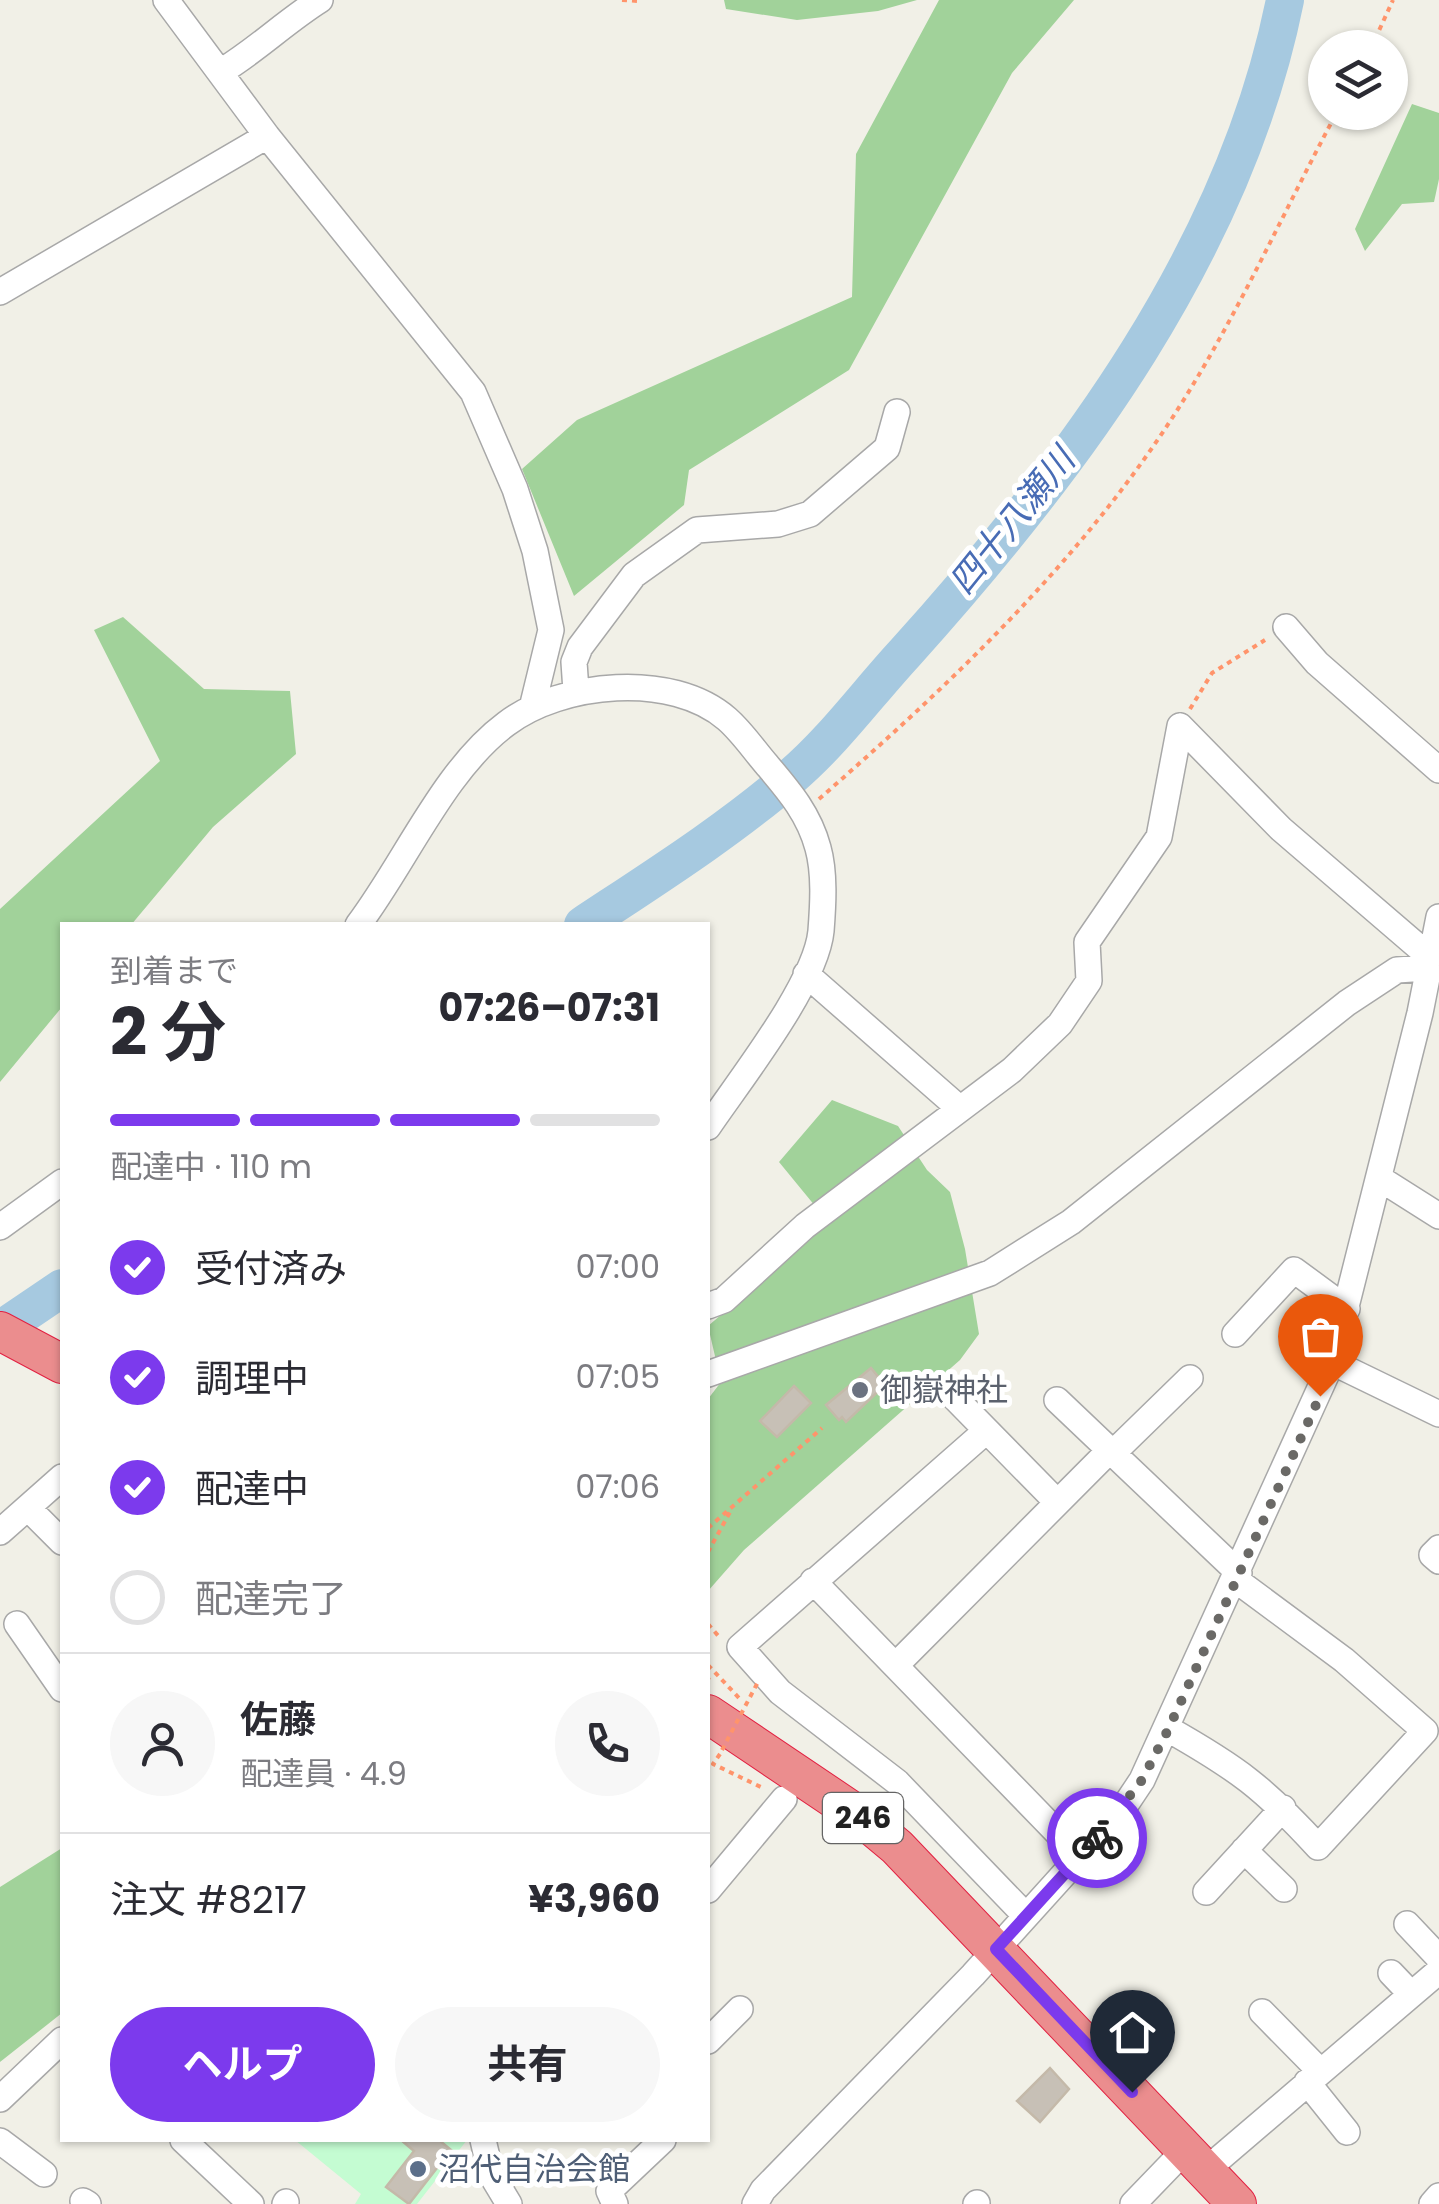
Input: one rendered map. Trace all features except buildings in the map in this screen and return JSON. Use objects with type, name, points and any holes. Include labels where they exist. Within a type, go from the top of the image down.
[{"type":"highway","points":[[0,1330],[56,1361]]},
{"type":"highway","name":"246","points":[[710,1693],[861,1817],[951,1900],[1237,2204]]},
{"type":"street","points":[[166,0],[222,70],[266,136],[473,392],[496,436],[535,551],[551,630],[532,708]]},
{"type":"street","points":[[222,70],[320,0]]},
{"type":"street","points":[[0,292],[266,136]]},
{"type":"street","points":[[576,691],[574,662],[580,647],[634,575],[697,530],[778,524],[810,514],[887,448],[897,412]]},
{"type":"street","points":[[1286,627],[1316,663],[1439,770]]},
{"type":"street","points":[[360,922],[481,745],[532,708],[576,691],[616,686],[660,691],[725,717],[803,809],[820,852],[821,936],[806,974],[710,1124]]},
{"type":"street","points":[[1180,726],[1281,829],[1432,953]]},
{"type":"street","points":[[710,1305],[724,1300],[804,1226],[824,1215],[1012,1070],[1060,1024],[1089,982],[1087,942],[1159,837],[1180,726]]},
{"type":"street","points":[[755,2204],[789,2162],[996,1949],[1122,1810],[1168,1730],[1332,1362],[1420,1013],[1439,917]]},
{"type":"street","points":[[710,1373],[990,1273],[1071,1222],[1347,1004],[1397,970],[1432,953]]},
{"type":"street","points":[[806,974],[959,1108]]},
{"type":"street","points":[[1379,1178],[1439,1216]]},
{"type":"street","points":[[0,1227],[60,1183]]},
{"type":"street","points":[[1235,1334],[1262,1288],[1294,1270],[1347,1309]]},
{"type":"street","points":[[1332,1362],[1439,1414]]},
{"type":"street","points":[[896,1666],[1056,1501],[1190,1378]]},
{"type":"street","points":[[947,1390],[1056,1501]]},
{"type":"street","points":[[1056,1400],[1238,1577],[1432,1723],[1326,1855],[1240,1769],[1168,1730]]},
{"type":"street","points":[[986,1431],[740,1647],[780,1692],[897,1782],[1026,1916]]},
{"type":"street","points":[[0,1532],[60,1479]]},
{"type":"street","points":[[28,1508],[60,1540]]},
{"type":"street","points":[[1439,1548],[1432,1555],[1439,1561]]},
{"type":"street","points":[[814,1580],[1080,1856]]},
{"type":"street","points":[[17,1624],[54,1659]]},
{"type":"street","points":[[710,1886],[784,1799]]},
{"type":"street","points":[[1206,1892],[1283,1808]]},
{"type":"street","points":[[1244,1850],[1284,1889]]},
{"type":"street","points":[[1407,1924],[1439,1958]]},
{"type":"street","points":[[1133,2204],[1313,2076],[1439,1971]]},
{"type":"street","points":[[1391,1973],[1411,1994]]},
{"type":"street","points":[[710,2039],[740,2009]]},
{"type":"street","points":[[1262,2012],[1313,2076],[1347,2132]]},
{"type":"street","points":[[1,2096],[60,2045]]},
{"type":"street","points":[[0,2142],[44,2174]]},
{"type":"street","points":[[185,2142],[251,2204]]},
{"type":"street","points":[[483,2142],[491,2174],[510,2204]]},
{"type":"street","points":[[615,2204],[609,2191],[660,2142]]},
{"type":"street","points":[[1432,2204],[1439,2196]]},
{"type":"path","points":[[622,0],[639,1]]},
{"type":"path","points":[[1379,30],[1393,0]]},
{"type":"path","points":[[803,809],[971,661],[1065,560],[1122,488],[1182,403],[1328,130]]},
{"type":"path","points":[[1180,726],[1212,673],[1286,627]]},
{"type":"path","points":[[710,1526],[822,1428]]},
{"type":"path","points":[[710,1548],[732,1508]]},
{"type":"path","points":[[710,1666],[747,1706]]},
{"type":"path","points":[[758,1682],[713,1764],[784,1799]]},
{"type":"green space","points":[[724,0],[917,0],[878,11],[797,20],[726,9]]},
{"type":"green space","points":[[939,0],[1074,0],[1012,73],[849,370],[689,470],[684,505],[574,596],[522,469],[577,420],[852,297],[856,154]]},
{"type":"green space","points":[[1412,104],[1439,113],[1439,179],[1434,202],[1402,204],[1365,251],[1355,229],[1400,130],[1408,130]]},
{"type":"green space","points":[[123,617],[204,689],[290,691],[296,754],[213,827],[134,922],[60,922],[60,1009],[0,1082],[0,909],[160,761],[94,630]]},
{"type":"green space","points":[[832,1100],[898,1126],[927,1170],[950,1192],[965,1249],[979,1334],[960,1360],[744,1550],[710,1589],[710,1396],[721,1382],[710,1324],[829,1223],[779,1162]]},
{"type":"green space","points":[[60,1849],[60,2015],[0,2062],[0,1887]]},
{"type":"green space","points":[[297,2142],[465,2142],[417,2204],[355,2204],[361,2194]]},
{"type":"waterway","name":"四十八瀬川","points":[[588,922],[716,835],[807,762],[1028,508],[1139,351],[1187,268],[1228,181],[1261,92],[1285,0]]},
{"type":"waterway","name":"四十八瀬川","points":[[0,1330],[60,1289]]},
{"type":"way so far","points":[[1097,1838],[1142,1780],[1168,1730],[1320,1396]]},
{"type":"place","name":"御嶽神社","points":[[860,1390]]},
{"type":"place","name":"沼代自治会館","points":[[418,2169]]},
{"type":"route","points":[[1097,1838],[996,1949],[1132,2092]]}]
